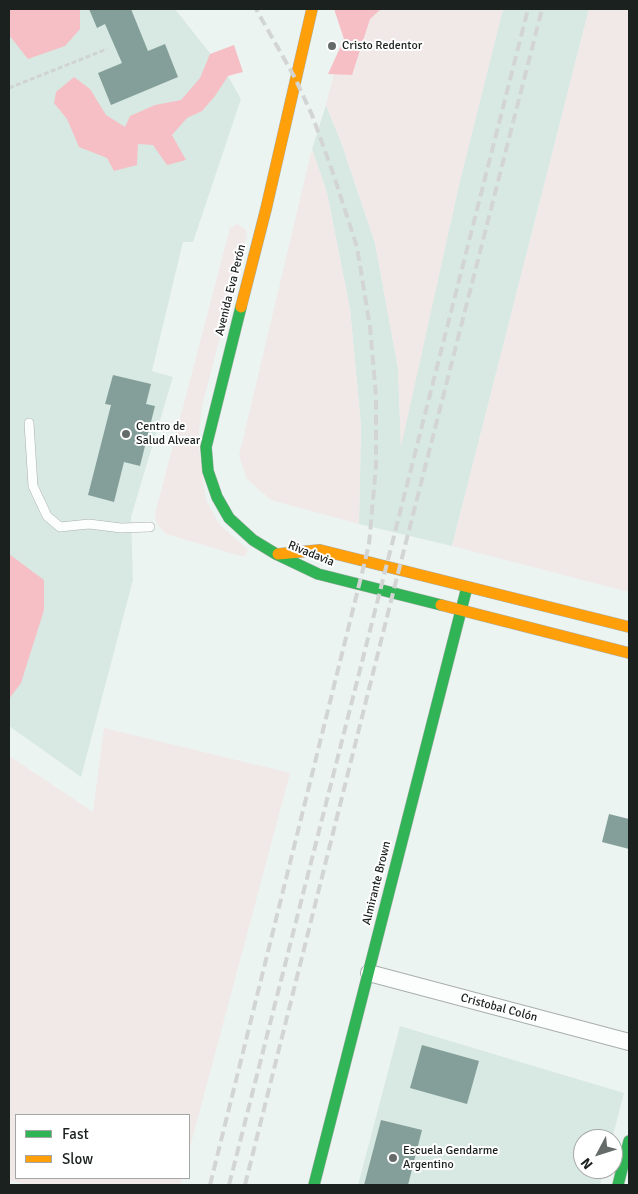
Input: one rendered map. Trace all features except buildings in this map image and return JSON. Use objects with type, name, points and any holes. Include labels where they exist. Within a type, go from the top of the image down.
[{"type":"main road","name":"Avenida Eva Perón","points":[[276,554],[253,540],[229,518],[217,497],[208,471],[206,446],[266,209],[312,9]]},
{"type":"main road","name":"Rivadavia","points":[[276,554],[320,550],[629,627]]},
{"type":"main road","name":"Rivadavia","points":[[276,554],[318,574],[629,654]]},
{"type":"main road","name":"Almirante Brown","points":[[314,1185],[467,586]]},
{"type":"main road","points":[[618,1185],[629,1142]]},
{"type":"street","name":"Cristobal Colón","points":[[369,973],[629,1042]]},
{"type":"lane","points":[[29,423],[32,486],[47,516],[60,527],[89,524],[121,528],[150,526]]},
{"type":"path","points":[[9,88],[107,50]]},
{"type":"shaded area","points":[[9,9],[175,9],[228,76],[241,99],[193,242],[183,242],[152,371],[173,377],[131,517],[133,580],[81,777],[9,726]]},
{"type":"shaded area","points":[[9,9],[80,9],[80,29],[65,46],[28,59],[9,35]]},
{"type":"shaded area","points":[[334,9],[381,9],[370,19],[352,75],[328,74],[344,39]]},
{"type":"shaded area","points":[[350,9],[503,9],[459,185],[401,447],[398,368],[375,243],[341,142],[326,105]]},
{"type":"shaded area","points":[[503,9],[589,9],[452,546],[359,524],[361,426],[350,309],[327,193],[312,149],[326,105],[341,142],[375,243],[398,368],[401,444],[459,185]]},
{"type":"shaded area","points":[[589,9],[629,9],[629,592],[452,546]]},
{"type":"shaded area","points":[[234,45],[243,72],[228,76],[202,111],[187,118],[172,135],[186,160],[167,165],[153,145],[138,144],[137,165],[114,171],[107,158],[79,147],[67,119],[54,103],[56,92],[74,77],[90,89],[106,115],[125,127],[130,116],[155,105],[181,100],[200,78],[210,54]]},
{"type":"shaded area","points":[[312,149],[327,193],[350,309],[361,426],[359,524],[271,500],[247,479],[239,456]]},
{"type":"shaded area","points":[[237,224],[245,229],[247,235],[202,406],[198,441],[206,500],[219,524],[248,550],[245,556],[166,534],[157,524],[155,514],[230,228]]},
{"type":"shaded area","points":[[9,554],[44,580],[44,610],[21,683],[9,699]]},
{"type":"shaded area","points":[[104,728],[290,773],[190,1147],[190,1114],[15,1114],[15,1179],[182,1179],[180,1185],[29,1185],[9,1180],[9,756],[93,812]]},
{"type":"shaded area","points":[[400,1026],[624,1093],[615,1129],[573,1129],[573,1179],[602,1179],[600,1185],[358,1185]]},
{"type":"railway","points":[[210,1185],[369,544],[376,466],[376,396],[370,327],[357,247],[312,115],[295,78],[256,9]]},
{"type":"railway","points":[[229,1185],[528,9]]},
{"type":"railway","points":[[245,1185],[542,9]]},
{"type":"traffic: fast","points":[[241,307],[206,447],[208,471],[217,497],[229,518],[253,540],[276,554],[318,574],[441,605]]},
{"type":"traffic: fast","points":[[314,1185],[467,587]]},
{"type":"traffic: fast","points":[[618,1185],[629,1141]]},
{"type":"traffic: slow","points":[[241,307],[266,209],[312,9]]},
{"type":"traffic: slow","points":[[278,554],[320,550],[629,627]]},
{"type":"traffic: slow","points":[[441,605],[629,653]]},
{"type":"place","name":"Cristo Redentor","points":[[332,46]]},
{"type":"place","name":"Centro de Salud Alvear","points":[[126,434]]},
{"type":"place","name":"Escuela Gendarme Argentino","points":[[393,1158]]}]
